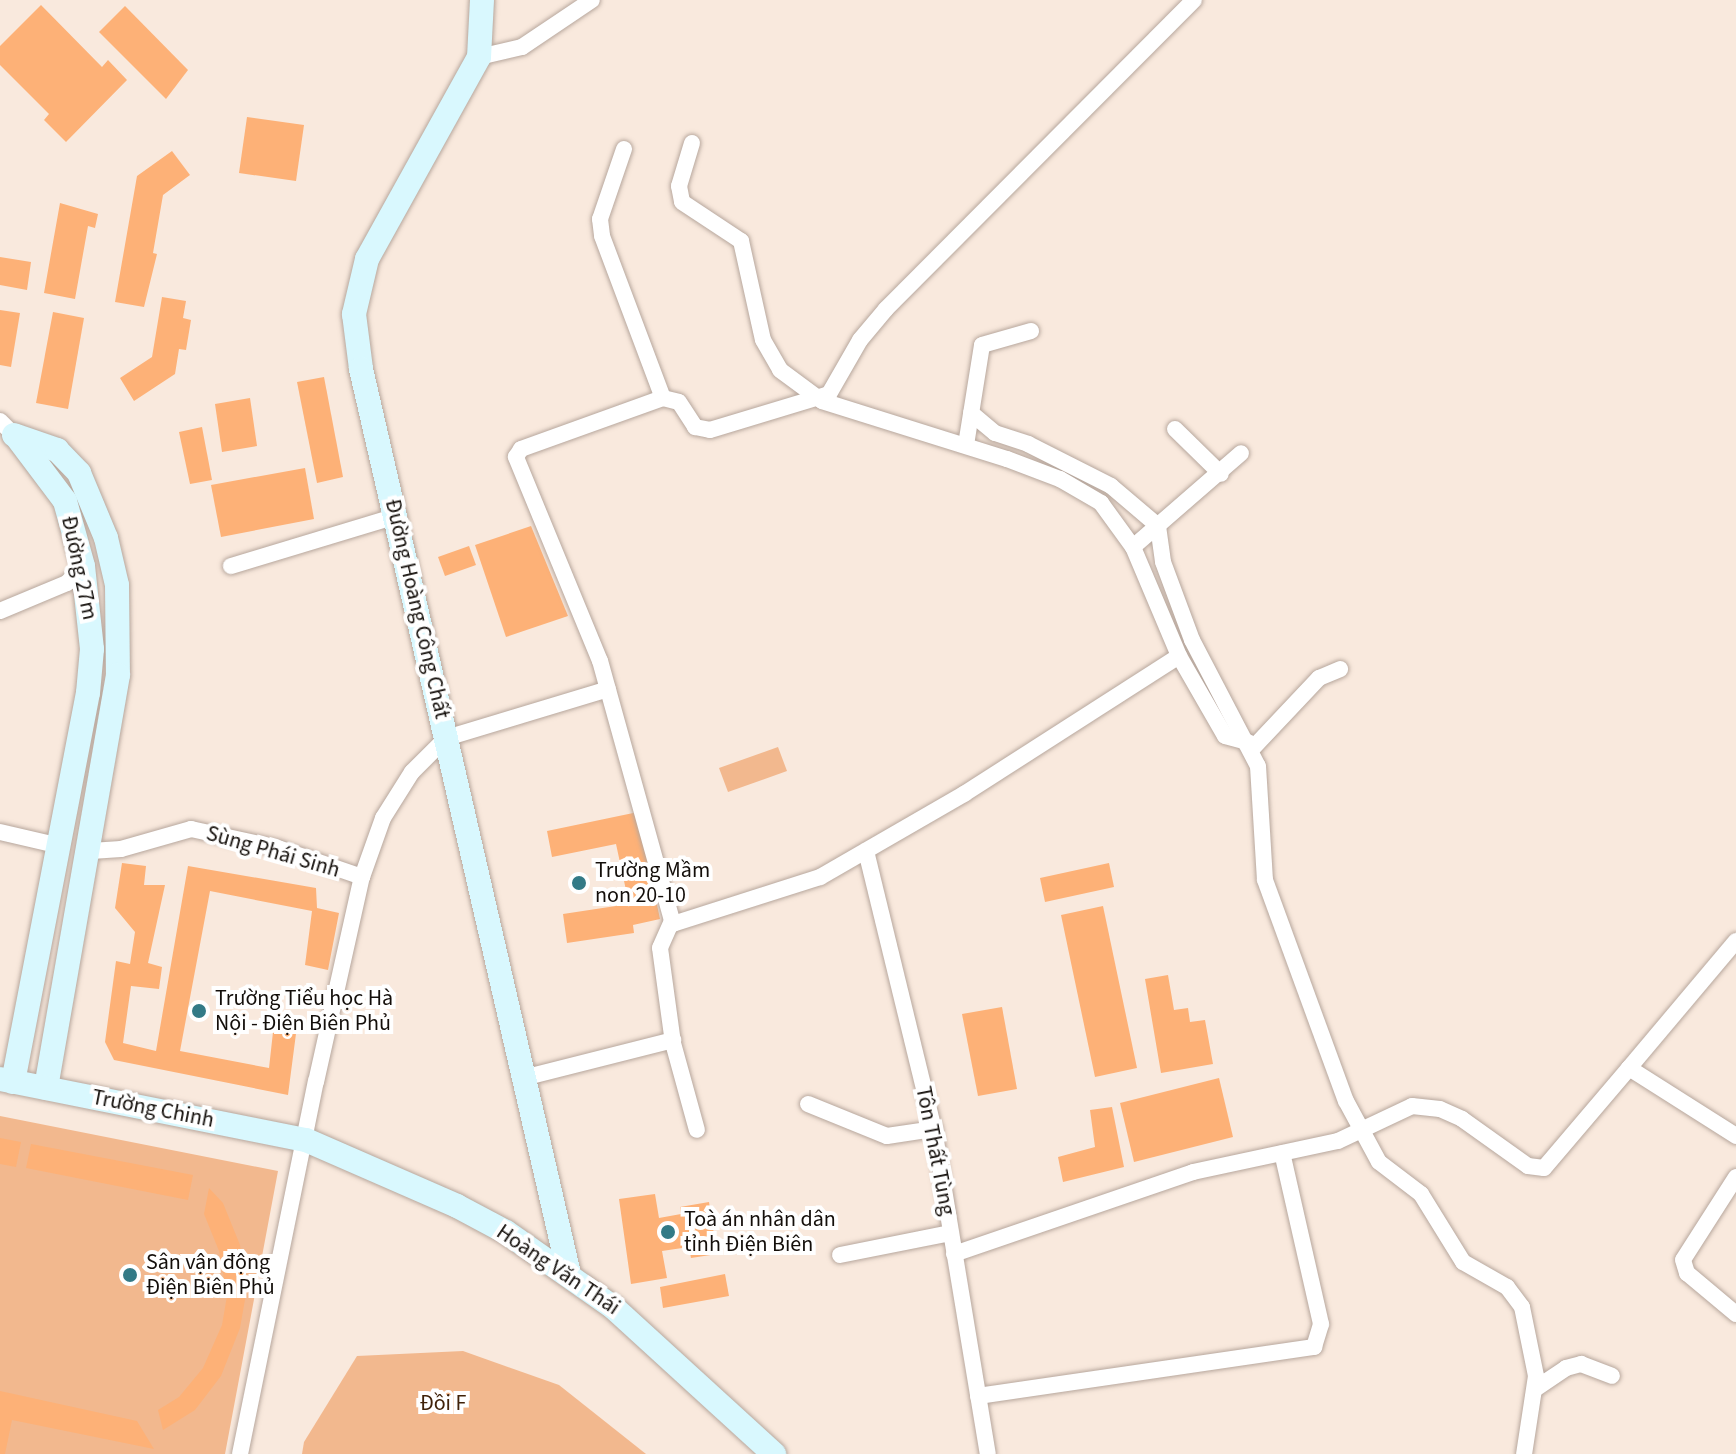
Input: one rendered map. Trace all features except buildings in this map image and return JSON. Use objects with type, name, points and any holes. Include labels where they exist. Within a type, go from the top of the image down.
[{"type":"street","name":"Đường Hoàng Công Chất","points":[[240,1454],[362,877],[383,818],[412,772],[446,738],[361,369],[354,314],[358,286],[402,191],[479,57],[482,0]]},
{"type":"street","points":[[479,57],[522,47],[592,0]]},
{"type":"street","points":[[697,1130],[673,1040],[660,948],[671,923],[608,689],[516,457],[521,449],[663,398],[679,402],[702,430],[761,418],[829,394],[860,340],[886,309],[1194,0]]},
{"type":"street","points":[[692,143],[679,186],[682,202],[741,241],[763,340],[780,370],[817,398],[966,445],[1082,490],[1117,520],[1133,547],[1179,656],[1225,736],[1250,746]]},
{"type":"street","points":[[624,149],[600,219],[602,236],[663,398]]},
{"type":"street","points":[[966,445],[982,345],[1031,331]]},
{"type":"street","points":[[971,413],[995,433],[1028,444],[1111,486],[1158,526],[1163,562],[1192,640],[1250,746],[1260,777],[1265,880],[1360,1130],[1379,1162],[1421,1194],[1463,1262],[1517,1297],[1535,1389],[1524,1454]]},
{"type":"street","name":"Đường 27m","points":[[6,1080],[41,944],[60,846],[88,693],[92,616],[83,566],[65,501],[7,428]]},
{"type":"street","name":"Đường 27m","points":[[7,428],[57,450],[79,473],[106,538],[117,585],[118,675],[91,851],[46,1088]]},
{"type":"street","points":[[1175,429],[1221,474]]},
{"type":"street","points":[[1133,547],[1221,474],[1241,453]]},
{"type":"street","points":[[231,566],[397,516]]},
{"type":"street","points":[[0,611],[67,583],[83,566]]},
{"type":"street","points":[[671,923],[820,877],[1179,656]]},
{"type":"street","points":[[1250,746],[1319,678],[1340,669]]},
{"type":"street","points":[[569,1274],[527,1077],[446,738],[608,689]]},
{"type":"street","name":"Sùng Phái Sinh","points":[[91,851],[121,849],[191,829],[278,848],[362,877]]},
{"type":"street","points":[[0,832],[91,851]]},
{"type":"street","name":"Tôn Thất Tùng","points":[[866,851],[934,1129],[988,1454]]},
{"type":"street","points":[[954,1254],[1193,1172],[1319,1147],[1412,1106],[1440,1109],[1481,1130],[1528,1166],[1544,1168],[1736,941]]},
{"type":"street","points":[[41,944],[72,949]]},
{"type":"street","points":[[527,1077],[673,1040]]},
{"type":"street","points":[[1629,1068],[1736,1136]]},
{"type":"street","name":"Trường Chinh","points":[[6,1080],[306,1140]]},
{"type":"street","points":[[808,1104],[887,1136],[934,1129]]},
{"type":"street","name":"Hoàng Văn Thái","points":[[306,1140],[457,1206],[569,1274],[666,1350],[774,1454]]},
{"type":"street","points":[[978,1396],[1314,1347],[1321,1324],[1282,1153]]},
{"type":"street","points":[[1736,1177],[1683,1260],[1687,1273],[1736,1314]]},
{"type":"street","points":[[840,1255],[950,1233]]},
{"type":"street","points":[[1535,1389],[1566,1368],[1581,1364],[1612,1376]]},
{"type":"green space","points":[[778,747],[787,771],[728,792],[719,768]]},
{"type":"green space","name":"Sân vận động Điện Biên Phủ","points":[[0,1116],[278,1171],[225,1454],[0,1454]]},
{"type":"green space","name":"Đồi F","points":[[463,1351],[559,1385],[646,1454],[302,1454],[304,1442],[357,1356]]},
{"type":"place","name":"Trường Mầm non 20-10","points":[[579,883]]},
{"type":"place","name":"Trường Tiểu học Hà Nội - Điện Biên Phủ","points":[[199,1011]]},
{"type":"place","name":"Toà án nhân dân tỉnh Điện Biên","points":[[668,1232]]},
{"type":"place","name":"Sân vận động Điện Biên Phủ","points":[[130,1275]]}]
